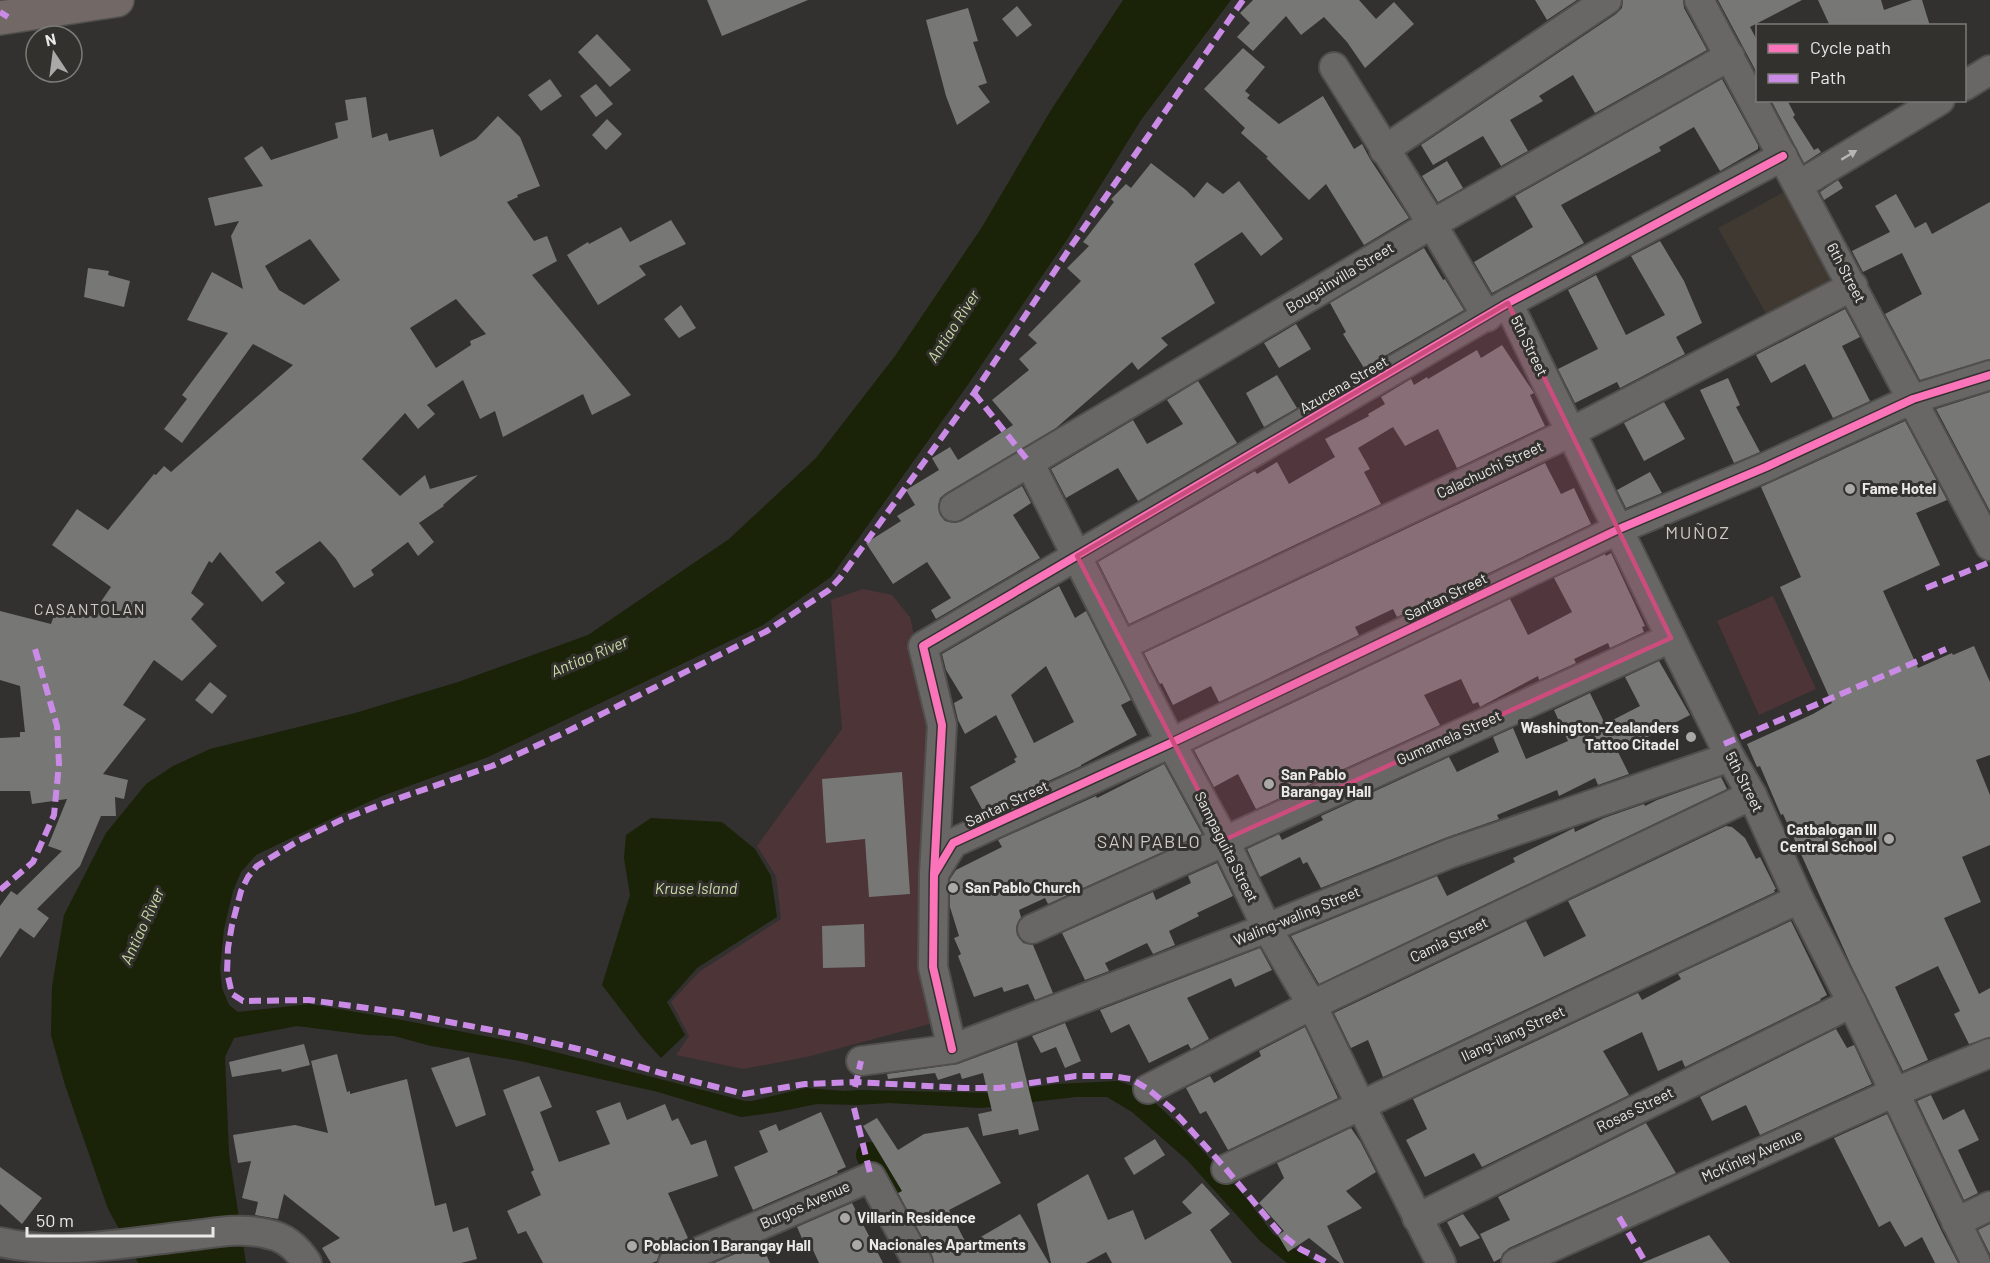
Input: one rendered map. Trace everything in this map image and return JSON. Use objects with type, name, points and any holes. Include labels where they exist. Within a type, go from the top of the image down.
[{"type":"highway","points":[[0,18],[117,0]]},
{"type":"street","points":[[1384,150],[1607,0]]},
{"type":"street","name":"6th Street","points":[[1699,0],[1913,399],[1982,513],[1990,546]]},
{"type":"street","name":"Bougainvilla Street","points":[[954,507],[1432,224],[1730,56]]},
{"type":"street","name":"5th Street","points":[[1334,67],[1432,224],[1498,310],[1571,432],[1730,757],[1752,795],[1799,899],[1852,1003],[1976,1263]]},
{"type":"street","points":[[1966,85],[1990,70]]},
{"type":"street","points":[[1799,186],[1937,102]]},
{"type":"street","name":"Azucena Street","points":[[934,874],[942,725],[923,646],[1498,310],[1783,156]]},
{"type":"street","name":"Calachuchi Street","points":[[1123,645],[1571,432],[1853,286]]},
{"type":"street","name":"Santan Street","points":[[934,874],[953,843],[1172,743],[1619,529],[1766,467],[1913,399],[1990,375]]},
{"type":"street","name":"Sampaguita Street","points":[[1029,462],[1267,928],[1312,1005],[1417,1218],[1442,1263]]},
{"type":"street","name":"Gumamela Street","points":[[1032,929],[1671,638]]},
{"type":"street","name":"Waling-waling Street","points":[[861,1061],[952,1049],[1267,928],[1451,853],[1730,757]]},
{"type":"street","name":"Camia Street","points":[[1148,1089],[1312,1005],[1752,795]]},
{"type":"street","points":[[934,874],[933,967],[952,1049]]},
{"type":"street","name":"Ilang-ilang Street","points":[[1226,1169],[1799,899]]},
{"type":"street","name":"Rosas Street","points":[[1417,1218],[1852,1003]]},
{"type":"street","name":"McKinley Avenue","points":[[1516,1263],[1894,1092],[1990,1053]]},
{"type":"street","name":"Burgos Avenue","points":[[673,1263],[871,1177],[918,1263]]},
{"type":"street","points":[[1956,1222],[1990,1206]]},
{"type":"street","points":[[0,1242],[18,1246],[101,1246],[243,1230],[271,1234],[292,1244],[307,1263]]},
{"type":"highlighted area","points":[[1508,303],[1671,638],[1224,840],[1077,556]]},
{"type":"shaded area","points":[[1786,191],[1837,282],[1769,319],[1718,228]]},
{"type":"shaded area","points":[[863,589],[892,595],[910,617],[934,726],[937,1022],[807,1057],[743,1069],[676,1055],[689,1036],[671,1002],[699,972],[781,919],[776,876],[757,846],[842,729],[831,600]]},
{"type":"shaded area","points":[[1773,596],[1816,689],[1759,715],[1717,621]]},
{"type":"water","name":"Antiao River","points":[[1123,0],[1231,0],[1141,120],[1068,238],[967,386],[831,577],[763,625],[488,757],[382,796],[256,855],[241,872],[233,891],[224,929],[220,968],[222,988],[229,1005],[238,1012],[310,1004],[402,1020],[520,1043],[745,1101],[806,1088],[844,1091],[993,1093],[1056,1084],[1118,1081],[1135,1087],[1151,1099],[1182,1128],[1247,1199],[1273,1234],[1317,1263],[1287,1263],[1260,1241],[1187,1160],[1132,1112],[1107,1097],[1075,1097],[981,1108],[889,1103],[817,1104],[741,1117],[658,1092],[520,1061],[431,1046],[394,1036],[297,1026],[234,1038],[225,1057],[229,1153],[246,1263],[138,1263],[108,1209],[65,1085],[51,1035],[52,986],[64,915],[106,833],[146,784],[173,766],[210,749],[355,713],[458,682],[588,635],[729,539],[816,458],[895,356],[982,227],[1051,110]]},
{"type":"water","name":"Kruse Island","points":[[651,818],[722,822],[755,849],[771,876],[777,917],[697,968],[667,1002],[685,1035],[661,1058],[602,985],[630,895],[624,858],[626,835]]},
{"type":"building","points":[[707,0],[808,0],[722,36]]},
{"type":"building","points":[[1253,0],[1359,0],[1376,19],[1394,2],[1414,24],[1365,68],[1347,42],[1324,17],[1301,35],[1286,16],[1253,51],[1237,37],[1250,23],[1240,13]]},
{"type":"building","points":[[1535,0],[1577,0],[1547,20]]},
{"type":"building","points":[[1623,0],[1683,0],[1684,8],[1707,50],[1595,113],[1573,75],[1539,96],[1543,101],[1510,120],[1528,151],[1501,166],[1483,136],[1433,165],[1421,145],[1616,14],[1622,8]]},
{"type":"building","points":[[1718,0],[1802,0],[1750,27],[1756,38],[1756,71]]},
{"type":"building","points":[[1818,0],[1881,0],[1884,10],[1912,0],[1922,0],[1929,24],[1829,24]]},
{"type":"building","points":[[1017,6],[1032,25],[1017,37],[1002,19]]},
{"type":"building","points":[[968,8],[978,41],[973,42],[987,83],[978,86],[990,102],[957,125],[946,96],[926,20]]},
{"type":"building","points":[[597,34],[631,70],[610,87],[578,52]]},
{"type":"building","points":[[1243,48],[1265,67],[1245,91],[1250,95],[1247,98],[1279,124],[1323,96],[1354,149],[1362,144],[1409,218],[1364,245],[1326,184],[1309,200],[1266,158],[1268,157],[1241,133],[1245,128],[1204,89]]},
{"type":"building","points":[[550,79],[562,96],[541,111],[528,95]]},
{"type":"building","points":[[1722,79],[1758,145],[1758,149],[1720,171],[1694,127],[1659,147],[1661,151],[1561,205],[1584,243],[1492,293],[1474,262],[1533,227],[1515,196]]},
{"type":"building","points":[[596,84],[613,104],[596,117],[580,96]]},
{"type":"building","points":[[366,97],[372,138],[387,133],[389,141],[433,129],[440,157],[476,139],[498,116],[520,137],[540,186],[517,195],[518,197],[507,202],[534,241],[547,236],[557,261],[532,275],[631,395],[592,415],[583,394],[503,437],[495,411],[480,419],[463,380],[427,405],[435,414],[418,429],[405,413],[362,459],[400,496],[425,475],[430,489],[478,475],[444,506],[419,523],[434,542],[418,556],[408,542],[371,570],[374,575],[354,588],[336,559],[320,541],[275,572],[285,583],[262,602],[220,552],[212,563],[209,561],[191,593],[204,604],[191,619],[217,646],[182,681],[154,660],[123,705],[146,719],[103,774],[128,780],[124,799],[115,797],[116,816],[101,816],[80,866],[37,909],[49,918],[34,938],[20,928],[0,958],[0,906],[11,891],[17,895],[62,851],[48,846],[67,799],[32,804],[30,791],[0,791],[0,738],[20,737],[20,732],[25,732],[20,686],[0,680],[0,611],[51,624],[58,604],[91,616],[111,587],[52,545],[77,509],[108,530],[154,474],[156,475],[164,466],[171,472],[293,365],[253,344],[182,443],[164,429],[187,399],[182,395],[228,333],[187,320],[212,272],[243,289],[231,236],[239,221],[215,226],[208,198],[263,186],[244,158],[262,146],[271,160],[338,138],[335,123],[348,120],[345,100]],"holes":[[[310,239],[340,280],[304,305],[279,290],[265,266]],[[456,299],[486,334],[470,341],[471,345],[436,368],[410,328]]]},
{"type":"building","points":[[1772,102],[1788,102],[1795,115],[1793,117],[1814,150],[1818,148],[1821,152],[1804,163]]},
{"type":"building","points":[[607,119],[622,134],[606,150],[592,135]]},
{"type":"building","points":[[1447,161],[1463,188],[1438,202],[1422,176]]},
{"type":"building","points":[[1151,163],[1194,198],[1207,182],[1223,194],[1239,181],[1283,239],[1261,256],[1242,232],[1194,264],[1215,303],[1161,338],[1168,345],[1138,370],[1132,362],[1056,428],[940,498],[938,507],[940,515],[945,521],[955,523],[1022,486],[1031,503],[1013,515],[1040,558],[936,619],[931,610],[951,598],[927,562],[893,584],[866,543],[901,521],[897,516],[915,505],[906,490],[939,470],[932,458],[950,447],[958,460],[1013,425],[992,400],[1029,370],[1019,359],[1037,343],[1028,335],[1081,281],[1067,268],[1089,246],[1083,242],[1114,202],[1111,199],[1126,184],[1131,188]]},
{"type":"building","points":[[1838,180],[1843,188],[1824,200],[1820,192]]},
{"type":"building","points":[[1896,194],[1915,228],[1926,222],[1932,234],[1990,202],[1990,359],[1920,380],[1885,314],[1922,294],[1902,253],[1863,272],[1852,251],[1890,232],[1875,206]]},
{"type":"building","points":[[671,220],[686,244],[639,266],[646,275],[598,305],[567,255],[588,242],[589,244],[621,227],[630,242]]},
{"type":"building","points":[[1660,241],[1684,281],[1702,323],[1676,337],[1685,354],[1620,388],[1617,382],[1575,403],[1558,369],[1598,349],[1568,290],[1596,275],[1626,335],[1665,315],[1631,256]]},
{"type":"building","points":[[1424,248],[1464,310],[1364,368],[1343,334],[1346,332],[1330,303]]},
{"type":"building","points":[[88,268],[109,271],[108,275],[130,281],[124,307],[84,297]]},
{"type":"building","points":[[681,305],[696,328],[679,338],[664,319]]},
{"type":"building","points":[[1845,309],[1860,337],[1842,346],[1870,401],[1833,418],[1805,364],[1771,383],[1756,355]]},
{"type":"building","points":[[1296,324],[1311,349],[1279,368],[1264,343]]},
{"type":"building","points":[[1502,345],[1534,393],[1530,395],[1545,426],[1457,468],[1438,429],[1405,446],[1393,427],[1358,448],[1370,469],[1364,472],[1381,504],[1129,624],[1098,562],[1255,471],[1257,474],[1277,462],[1289,484],[1335,457],[1325,439],[1369,416],[1368,414],[1385,404],[1381,397],[1411,379],[1414,385],[1427,377],[1428,379],[1477,350],[1481,358]]},
{"type":"building","points":[[1277,375],[1297,408],[1264,427],[1246,393]]},
{"type":"building","points":[[1728,378],[1740,405],[1736,407],[1760,452],[1734,463],[1700,390]]},
{"type":"building","points":[[1198,381],[1237,443],[1138,501],[1118,468],[1066,498],[1051,469],[1133,420],[1147,444],[1183,424],[1167,400]]},
{"type":"building","points":[[1990,392],[1990,511],[1936,409]]},
{"type":"building","points":[[1664,402],[1685,439],[1644,461],[1624,423]]},
{"type":"building","points":[[1905,421],[1947,500],[1916,513],[1940,565],[1883,591],[1918,668],[1974,646],[1990,682],[1990,755],[1976,760],[1990,795],[1990,845],[1962,857],[1981,902],[1944,918],[1979,994],[1990,988],[1990,1037],[1969,1044],[1954,1014],[1960,1011],[1938,966],[1895,987],[1928,1060],[1903,1071],[1850,963],[1783,814],[1781,815],[1760,766],[1757,767],[1747,744],[1832,703],[1780,587],[1801,577],[1761,487]]},
{"type":"building","points":[[1545,463],[1561,494],[1574,488],[1591,524],[1397,617],[1393,609],[1355,627],[1359,635],[1219,702],[1211,686],[1173,705],[1162,683],[1160,684],[1144,653]]},
{"type":"building","points":[[1650,472],[1662,493],[1626,508],[1617,490]]},
{"type":"building","points":[[1611,553],[1645,626],[1642,627],[1644,632],[1610,648],[1608,643],[1574,659],[1576,663],[1539,680],[1538,676],[1480,707],[1478,702],[1473,704],[1461,679],[1424,695],[1440,725],[1256,809],[1238,774],[1214,787],[1194,750],[1510,599],[1528,635],[1572,612],[1554,578]]},
{"type":"building","points":[[1059,586],[1075,618],[1086,611],[1131,700],[1121,705],[1137,735],[1081,766],[983,811],[970,787],[1016,762],[1014,759],[1017,757],[996,715],[965,734],[958,720],[954,703],[963,698],[946,670],[942,654]],"holes":[[[1046,666],[1074,722],[1034,743],[1011,695]]]},
{"type":"building","points":[[1659,661],[1690,715],[1618,752],[1629,774],[1598,785],[1595,778],[1559,796],[1557,790],[1497,815],[1499,819],[1445,838],[1321,888],[1307,862],[1303,864],[1300,857],[1260,877],[1247,849],[1279,834],[1282,840],[1323,820],[1321,816],[1449,757],[1457,772],[1499,752],[1493,737],[1513,728],[1526,759],[1568,741],[1554,710],[1590,693],[1605,724],[1640,706],[1625,677]]},
{"type":"building","points":[[210,682],[227,696],[212,714],[195,700]]},
{"type":"building","points":[[1164,764],[1202,834],[1048,904],[1045,898],[1019,910],[1021,917],[1016,927],[1017,935],[1023,943],[1033,945],[1053,993],[1035,1000],[1028,984],[1004,992],[1002,987],[974,997],[958,956],[961,954],[954,938],[959,936],[950,907],[950,879],[956,870],[1002,847],[998,840],[1096,796],[1097,798]]},
{"type":"building","points":[[902,772],[910,894],[869,897],[865,839],[826,843],[822,779]]},
{"type":"building","points":[[1721,777],[1727,789],[1319,984],[1291,936],[1437,876],[1447,896],[1515,862],[1513,858],[1574,828],[1575,832],[1604,818],[1644,804],[1645,806]]},
{"type":"building","points":[[1726,826],[1732,827],[1745,838],[1756,859],[1760,857],[1776,889],[1775,892],[1383,1077],[1368,1040],[1351,1048],[1334,1013],[1526,921],[1544,957],[1586,936],[1568,901]]},
{"type":"building","points":[[1217,863],[1233,896],[1197,913],[1199,916],[1169,931],[1175,945],[1153,954],[1147,943],[1105,963],[1109,971],[1085,980],[1062,933],[1153,892],[1156,900],[1191,883],[1188,876]]},
{"type":"building","points":[[1791,921],[1827,995],[1821,1000],[1685,1067],[1682,1060],[1658,1071],[1642,1032],[1603,1051],[1629,1095],[1482,1167],[1474,1153],[1425,1177],[1406,1140],[1427,1129],[1413,1099],[1638,993],[1642,1000],[1681,979],[1678,974]]},
{"type":"building","points":[[864,924],[865,967],[823,968],[822,926]]},
{"type":"building","points":[[1260,948],[1272,970],[1235,987],[1231,978],[1187,998],[1209,1039],[1191,1049],[1188,1044],[1149,1063],[1129,1024],[1111,1033],[1100,1010]]},
{"type":"building","points":[[1065,1023],[1081,1061],[1065,1068],[1056,1047],[1041,1053],[1032,1036]]},
{"type":"building","points":[[1305,1027],[1338,1098],[1228,1150],[1206,1111],[1200,1114],[1186,1088],[1210,1076],[1214,1083],[1261,1056],[1259,1051]]},
{"type":"building","points":[[1836,1029],[1847,1048],[1854,1045],[1872,1084],[1760,1135],[1746,1105],[1712,1121],[1700,1097]]},
{"type":"building","points":[[1017,1042],[1039,1130],[1019,1135],[1018,1129],[983,1136],[978,1114],[992,1111],[983,1073],[962,1079],[960,1073],[938,1080],[935,1073],[888,1079],[887,1074],[958,1064]]},
{"type":"building","points":[[304,1044],[310,1065],[282,1072],[281,1069],[232,1077],[229,1062]]},
{"type":"building","points":[[337,1054],[347,1092],[350,1091],[350,1094],[407,1079],[435,1206],[446,1203],[453,1232],[468,1227],[477,1259],[461,1263],[331,1263],[322,1248],[340,1238],[284,1194],[278,1219],[255,1215],[258,1202],[242,1198],[251,1161],[238,1163],[233,1135],[295,1125],[328,1133],[311,1061]]},
{"type":"building","points":[[469,1057],[486,1115],[456,1127],[431,1068]]},
{"type":"building","points":[[539,1076],[552,1107],[540,1112],[559,1162],[610,1144],[596,1111],[620,1102],[627,1120],[665,1104],[672,1121],[678,1118],[691,1145],[706,1140],[718,1176],[668,1193],[688,1238],[666,1248],[659,1254],[657,1261],[652,1263],[543,1263],[526,1231],[518,1234],[507,1211],[541,1195],[531,1172],[534,1170],[503,1090]]},
{"type":"building","points":[[1931,1095],[1943,1120],[1964,1109],[1979,1140],[1958,1150],[1978,1193],[1964,1200],[1917,1101]]},
{"type":"building","points":[[821,1112],[846,1167],[837,1171],[838,1173],[753,1210],[734,1167],[768,1152],[759,1131],[776,1124],[779,1131]]},
{"type":"building","points":[[1887,1114],[1958,1263],[1935,1263],[1922,1237],[1905,1247],[1890,1221],[1879,1227],[1834,1138]]},
{"type":"building","points":[[877,1118],[898,1150],[924,1134],[968,1127],[1001,1183],[949,1210],[967,1245],[1020,1214],[1049,1263],[934,1263],[932,1255],[898,1193],[902,1191],[863,1126]]},
{"type":"building","points":[[1646,1123],[1676,1173],[1509,1248],[1501,1258],[1494,1262],[1480,1234],[1510,1220],[1498,1197]]},
{"type":"building","points":[[1351,1128],[1376,1172],[1346,1191],[1362,1208],[1327,1226],[1344,1263],[1340,1263],[1309,1238],[1288,1252],[1278,1235],[1284,1231],[1259,1203],[1284,1178],[1277,1163]]},
{"type":"building","points":[[1155,1139],[1165,1155],[1134,1175],[1124,1158]]},
{"type":"building","points":[[0,1167],[42,1198],[22,1224],[0,1204]]},
{"type":"building","points":[[1088,1174],[1108,1220],[1133,1210],[1145,1240],[1192,1213],[1182,1202],[1202,1183],[1230,1214],[1210,1230],[1232,1263],[1112,1263],[1106,1252],[1086,1263],[1051,1263],[1037,1204]]},
{"type":"building","points":[[852,1203],[883,1263],[819,1263],[813,1250],[808,1252],[797,1227]]},
{"type":"building","points":[[1463,1214],[1480,1238],[1460,1247],[1447,1222]]},
{"type":"building","points":[[1990,1224],[1990,1254],[1978,1230]]},
{"type":"building","points":[[1709,1235],[1730,1263],[1642,1263]]},
{"type":"building","points":[[761,1243],[770,1263],[714,1263]]},
{"type":"waterway","points":[[869,1155],[890,1194]]},
{"type":"marked path","points":[[1243,0],[1072,245],[974,393],[829,590],[767,631],[562,734],[492,766],[341,820],[298,841],[257,866],[241,891],[228,948],[227,972],[232,994],[243,1001],[309,1000],[403,1013],[587,1051],[744,1094],[805,1084],[856,1082],[999,1088],[1076,1076],[1112,1076],[1131,1079],[1148,1089],[1172,1109],[1279,1232],[1300,1249],[1328,1263]]},
{"type":"marked path","points":[[0,12],[8,17]]},
{"type":"marked path","points":[[974,393],[1029,462]]},
{"type":"marked path","points":[[1926,588],[1990,562]]},
{"type":"marked path","points":[[0,890],[33,862],[54,815],[59,764],[57,726],[35,649]]},
{"type":"marked path","points":[[1724,744],[1946,649]]},
{"type":"marked path","points":[[855,1087],[861,1061]]},
{"type":"marked path","points":[[854,1108],[871,1177]]},
{"type":"marked path","points":[[1619,1217],[1646,1263]]},
{"type":"cycle path","points":[[952,1049],[933,967],[934,874],[942,725],[923,646],[1508,303],[1783,156]]},
{"type":"cycle path","points":[[935,873],[953,843],[1171,743],[1619,529],[1766,467],[1913,399],[1990,375]]},
{"type":"place","name":"Fame Hotel","points":[[1850,489]]},
{"type":"place","name":"Washington-Zealanders Tattoo Citadel","points":[[1691,737]]},
{"type":"place","name":"San Pablo Barangay Hall","points":[[1269,784]]},
{"type":"place","name":"Catbalogan III Central School","points":[[1889,839]]},
{"type":"place","name":"San Pablo Church","points":[[953,888]]},
{"type":"place","name":"Villarin Residence","points":[[845,1218]]},
{"type":"place","name":"Nacionales Apartments","points":[[857,1245]]},
{"type":"place","name":"Poblacion 1 Barangay Hall","points":[[632,1246]]},
{"type":"district","name":"MUÑOZ","points":[[1698,533]]},
{"type":"district","name":"CASANTOLAN","points":[[90,609]]},
{"type":"district","name":"SAN PABLO","points":[[1149,842]]}]
